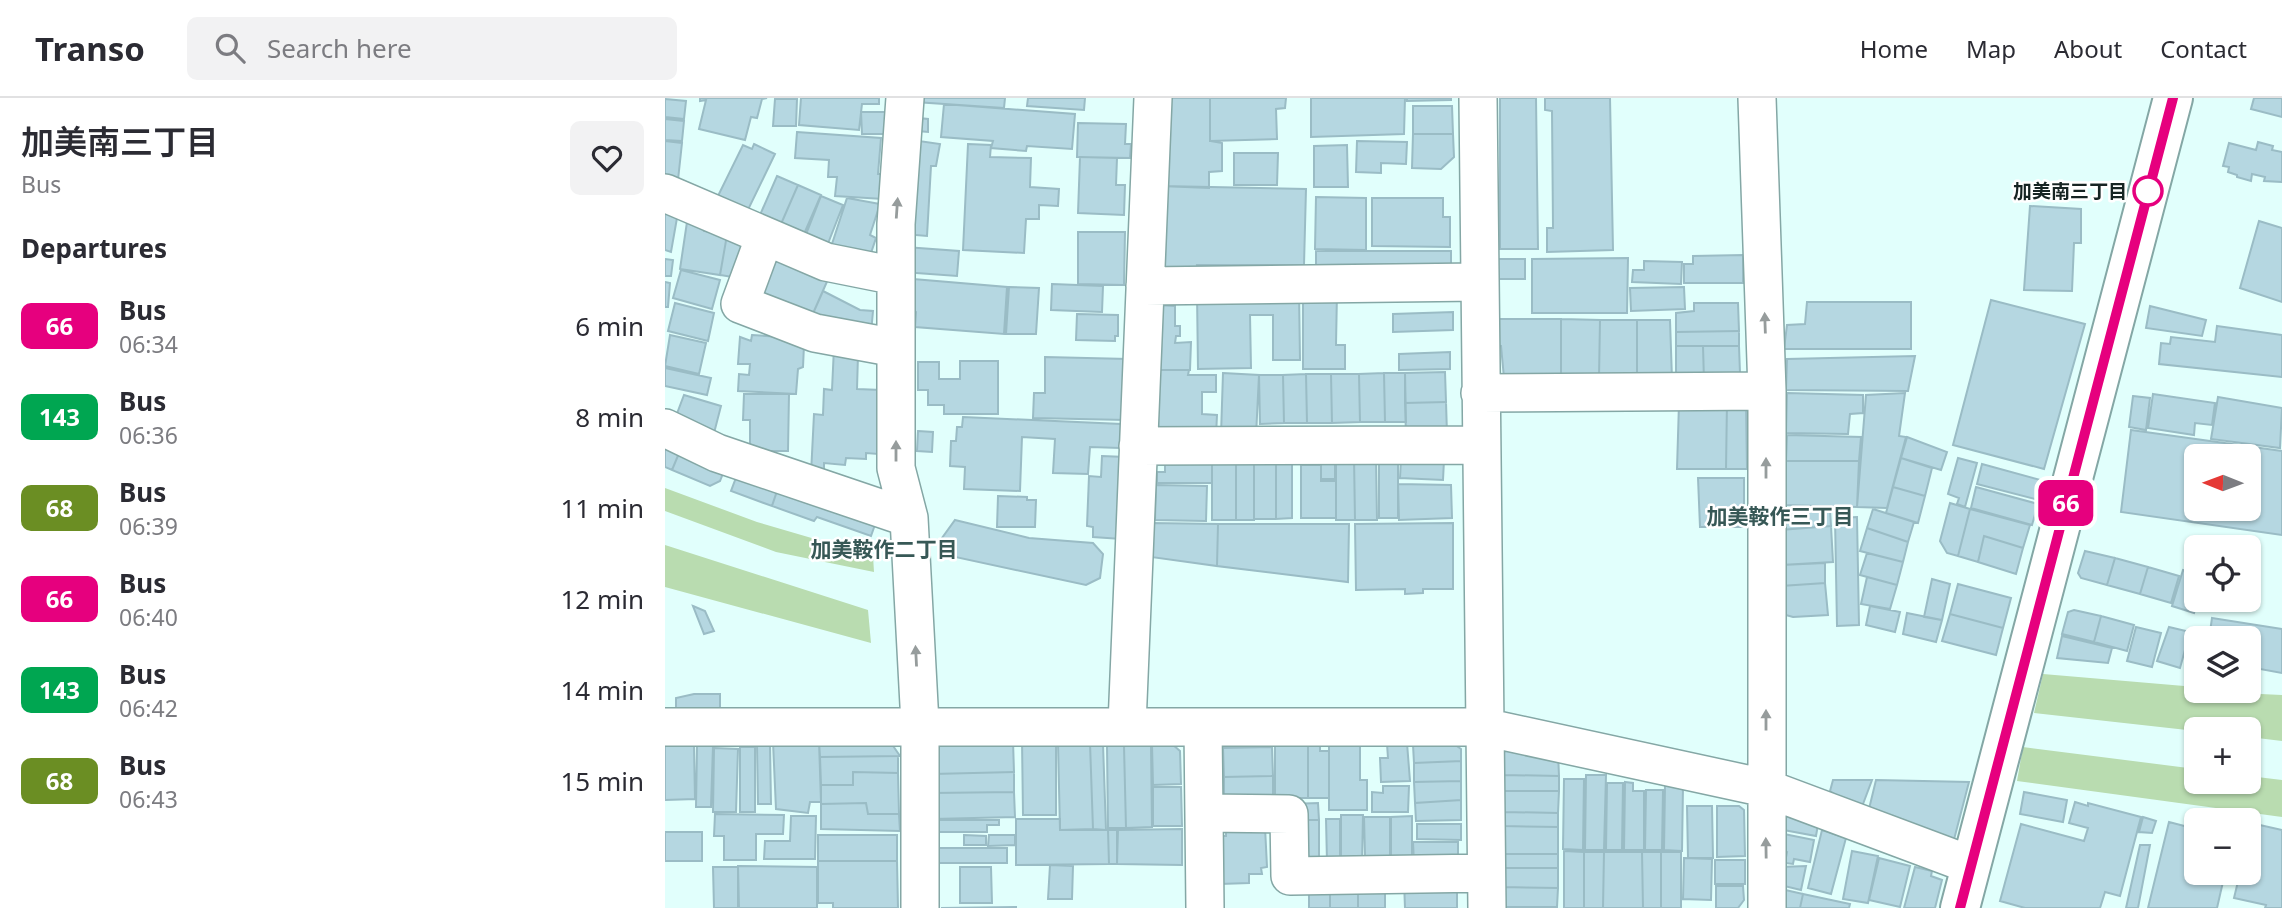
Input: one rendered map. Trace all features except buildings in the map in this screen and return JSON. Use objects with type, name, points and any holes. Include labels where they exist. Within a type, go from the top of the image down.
[{"type":"highway","points":[[1960,908],[2173,98]]},
{"type":"street","points":[[905,98],[896,224],[896,468],[909,518],[920,724],[921,908]]},
{"type":"street","points":[[1127,725],[1153,98]]},
{"type":"street","points":[[1204,813],[1289,814],[1290,876],[1487,890],[1478,98]]},
{"type":"street","points":[[1757,98],[1767,391],[1767,908]]},
{"type":"street","points":[[665,193],[826,262],[896,276]]},
{"type":"street","points":[[765,236],[740,304],[815,333],[896,348]]},
{"type":"street","points":[[1145,286],[1479,282]]},
{"type":"street","points":[[1481,393],[1767,391]]},
{"type":"street","points":[[665,428],[717,453],[909,518]]},
{"type":"street","points":[[1138,446],[1481,445]]},
{"type":"street","points":[[665,727],[920,724],[1484,727],[1765,789],[1972,865]]},
{"type":"street","points":[[1203,727],[1205,908]]},
{"type":"green space","points":[[665,488],[757,522],[873,556],[874,572],[776,552],[665,511]]},
{"type":"green space","points":[[665,545],[868,610],[871,643],[665,587]]},
{"type":"green space","points":[[2043,674],[2184,686],[2184,703],[2261,703],[2261,694],[2282,695],[2282,741],[2261,738],[2261,717],[2184,717],[2184,730],[2034,713]]},
{"type":"green space","points":[[2023,747],[2184,767],[2184,794],[2261,794],[2261,777],[2282,780],[2282,817],[2261,814],[2261,808],[2216,808],[2017,781]]},
{"type":"bus line","name":"66","points":[[1960,908],[2173,98]]},
{"type":"place","name":"加美南三丁目","points":[[2148,191]]},
{"type":"district","name":"加美鞍作三丁目","points":[[1780,517]]},
{"type":"district","name":"加美鞍作二丁目","points":[[884,550]]}]
